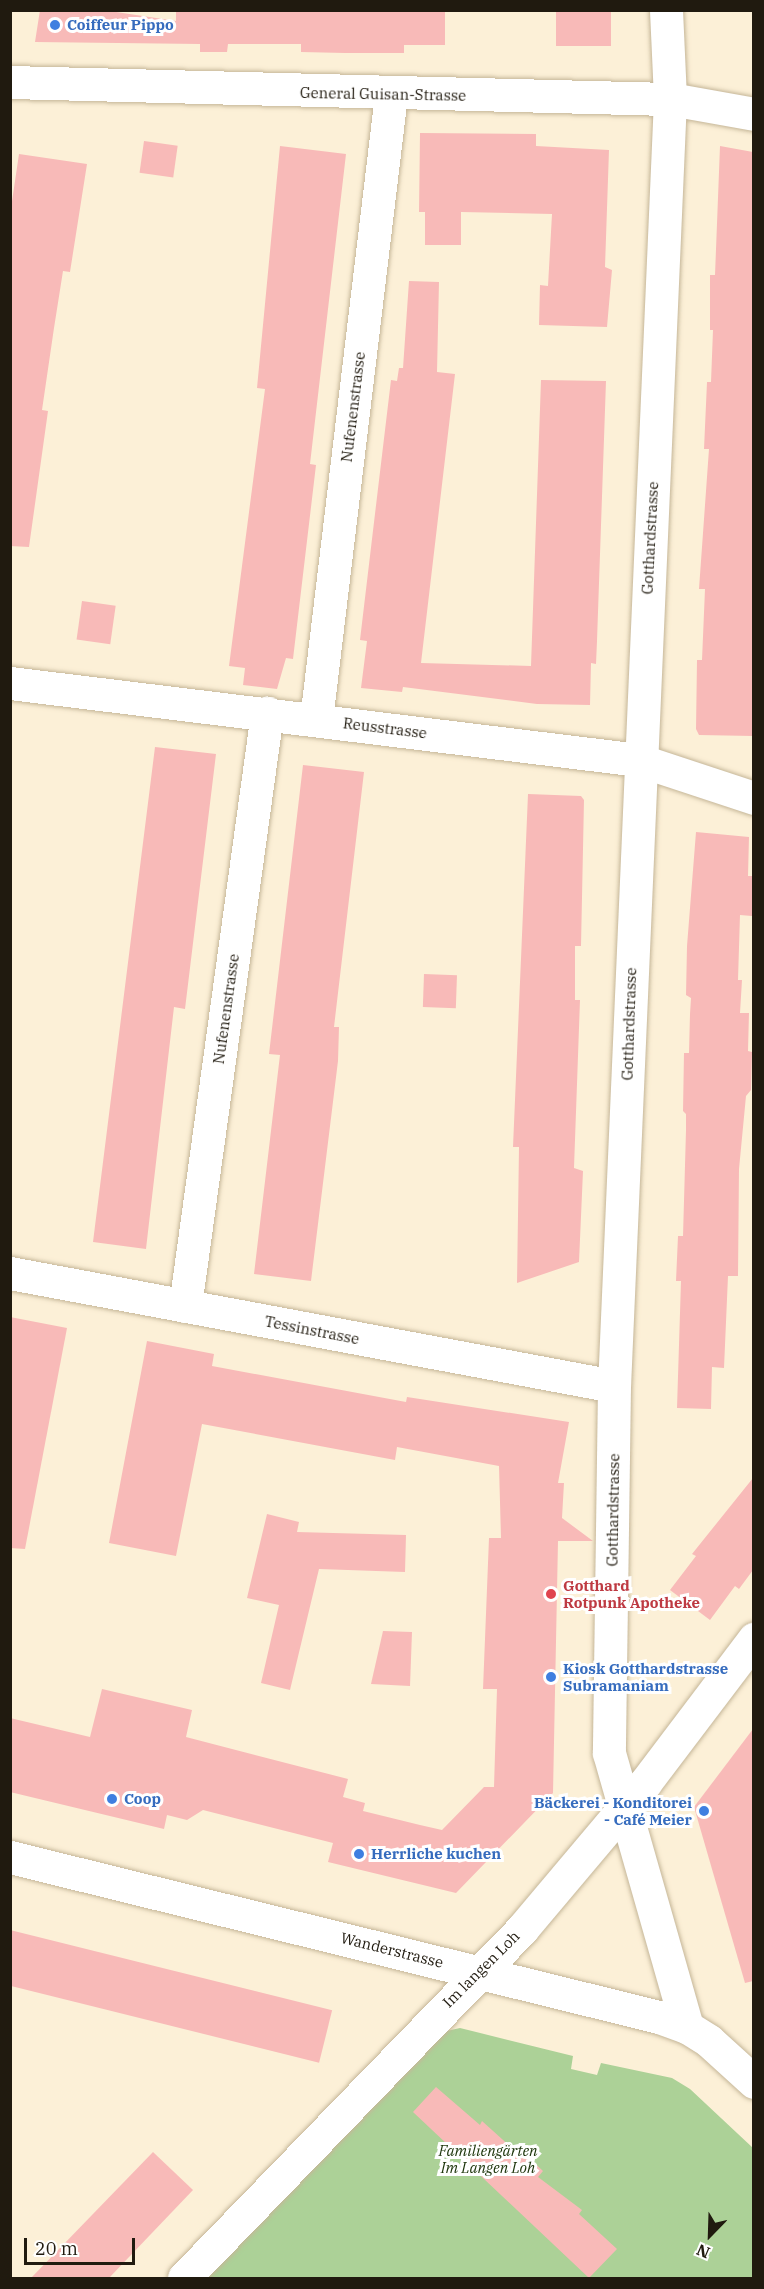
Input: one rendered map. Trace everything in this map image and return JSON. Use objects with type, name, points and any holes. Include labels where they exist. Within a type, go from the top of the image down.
[{"type":"street","name":"Gotthardstrasse","points":[[666,10],[670,99],[639,759],[614,1386],[609,1753],[680,1993],[687,2027]]},
{"type":"street","name":"General Guisan-Strasse","points":[[10,82],[391,95],[670,99],[753,114]]},
{"type":"street","name":"Nufenenstrasse","points":[[316,720],[391,95]]},
{"type":"street","name":"Reusstrasse","points":[[10,683],[639,759],[753,798]]},
{"type":"street","name":"Nufenenstrasse","points":[[185,1306],[267,713]]},
{"type":"street","name":"Tessinstrasse","points":[[10,1273],[614,1386]]},
{"type":"street","name":"Im langen Loh","points":[[184,2278],[522,1929],[624,1808],[753,1639]]},
{"type":"street","name":"Wanderstrasse","points":[[10,1857],[479,1972],[687,2027],[709,2041],[753,2082]]},
{"type":"green space","name":"Familiengärten Im Langen Loh","points":[[460,2028],[573,2056],[571,2069],[597,2075],[601,2063],[672,2078],[690,2089],[753,2148],[753,2278],[208,2278],[442,2032]]},
{"type":"building","points":[[40,10],[103,10],[176,21],[176,10],[445,10],[445,45],[404,45],[404,53],[345,53],[301,52],[301,44],[228,44],[227,52],[200,52],[200,44],[35,42]]},
{"type":"building","points":[[556,10],[611,10],[611,46],[556,46]]},
{"type":"building","points":[[420,133],[536,134],[536,146],[609,150],[605,267],[612,270],[607,327],[539,325],[540,285],[548,286],[552,214],[461,212],[461,245],[425,245],[425,212],[419,212]]},
{"type":"building","points":[[144,141],[178,146],[173,177],[140,173]]},
{"type":"building","points":[[280,146],[346,154],[310,464],[316,465],[293,659],[286,658],[277,689],[243,685],[245,668],[229,666],[265,389],[257,388]]},
{"type":"building","points":[[720,146],[753,152],[753,736],[699,735],[696,729],[697,660],[702,660],[705,589],[699,589],[709,449],[704,449],[707,382],[711,382],[713,330],[710,330],[710,275],[715,275]]},
{"type":"building","points":[[19,154],[87,164],[70,272],[63,271],[54,328],[42,410],[48,411],[29,547],[10,546],[11,208]]},
{"type":"building","points":[[409,281],[439,282],[437,372],[455,374],[421,663],[531,666],[541,380],[606,381],[596,664],[591,663],[590,705],[537,704],[403,687],[402,692],[361,688],[367,641],[360,640],[391,380],[397,381],[399,368],[403,368]]},
{"type":"building","points":[[82,601],[116,606],[110,644],[77,640]]},
{"type":"building","points":[[155,747],[216,754],[185,1009],[174,1007],[146,1249],[93,1242]]},
{"type":"building","points":[[303,765],[364,772],[334,1027],[339,1027],[338,1061],[311,1281],[254,1274],[280,1055],[269,1054]]},
{"type":"building","points":[[528,794],[581,796],[584,800],[581,946],[575,946],[575,1000],[580,1000],[574,1168],[583,1171],[579,1262],[517,1283],[519,1147],[513,1147]]},
{"type":"building","points":[[696,832],[749,837],[748,876],[753,876],[752,916],[740,915],[738,980],[742,980],[740,1013],[749,1013],[748,1051],[752,1052],[751,1090],[746,1096],[739,1169],[738,1276],[728,1276],[724,1368],[712,1367],[711,1409],[677,1408],[681,1281],[676,1281],[678,1236],[683,1236],[686,1130],[686,1114],[683,1111],[684,1053],[689,1053],[691,998],[686,995],[687,946]]},
{"type":"building","points":[[424,974],[457,975],[456,1008],[423,1007]]},
{"type":"building","points":[[10,1317],[67,1328],[25,1549],[10,1548]]},
{"type":"building","points":[[147,1341],[214,1354],[212,1366],[406,1402],[407,1397],[569,1422],[558,1483],[564,1483],[562,1518],[593,1541],[558,1541],[553,1793],[456,1893],[328,1862],[333,1843],[203,1810],[187,1820],[167,1815],[164,1829],[10,1792],[10,1718],[90,1737],[102,1689],[192,1710],[186,1737],[348,1779],[343,1797],[365,1803],[363,1811],[442,1830],[484,1787],[494,1787],[497,1689],[483,1689],[489,1538],[501,1538],[499,1466],[397,1447],[395,1460],[202,1424],[176,1556],[109,1543]]},
{"type":"building","points":[[753,1478],[753,1570],[739,1589],[735,1586],[710,1620],[670,1590],[696,1556],[692,1554]]},
{"type":"building","points":[[267,1514],[299,1522],[297,1532],[406,1535],[405,1572],[319,1569],[290,1690],[261,1683],[279,1605],[247,1598]]},
{"type":"building","points":[[383,1631],[412,1632],[410,1686],[371,1684]]},
{"type":"building","points":[[753,1729],[753,1981],[745,1983],[694,1807]]},
{"type":"building","points":[[10,1930],[332,2010],[319,2063],[10,1986]]},
{"type":"building","points":[[436,2087],[480,2125],[482,2121],[512,2148],[515,2145],[543,2171],[538,2177],[582,2210],[579,2214],[617,2249],[589,2278],[413,2112]]},
{"type":"building","points":[[153,2152],[193,2190],[109,2278],[31,2278]]},
{"type":"place","name":"Coiffeur Pippo","points":[[55,25]]},
{"type":"place","name":"Gotthard Rotpunk Apotheke","points":[[551,1594]]},
{"type":"place","name":"Kiosk Gotthardstrasse Subramaniam","points":[[551,1677]]},
{"type":"place","name":"Coop","points":[[112,1799]]},
{"type":"place","name":"Bäckerei - Konditorei - Café Meier","points":[[704,1811]]},
{"type":"place","name":"Herrliche kuchen","points":[[359,1854]]}]
